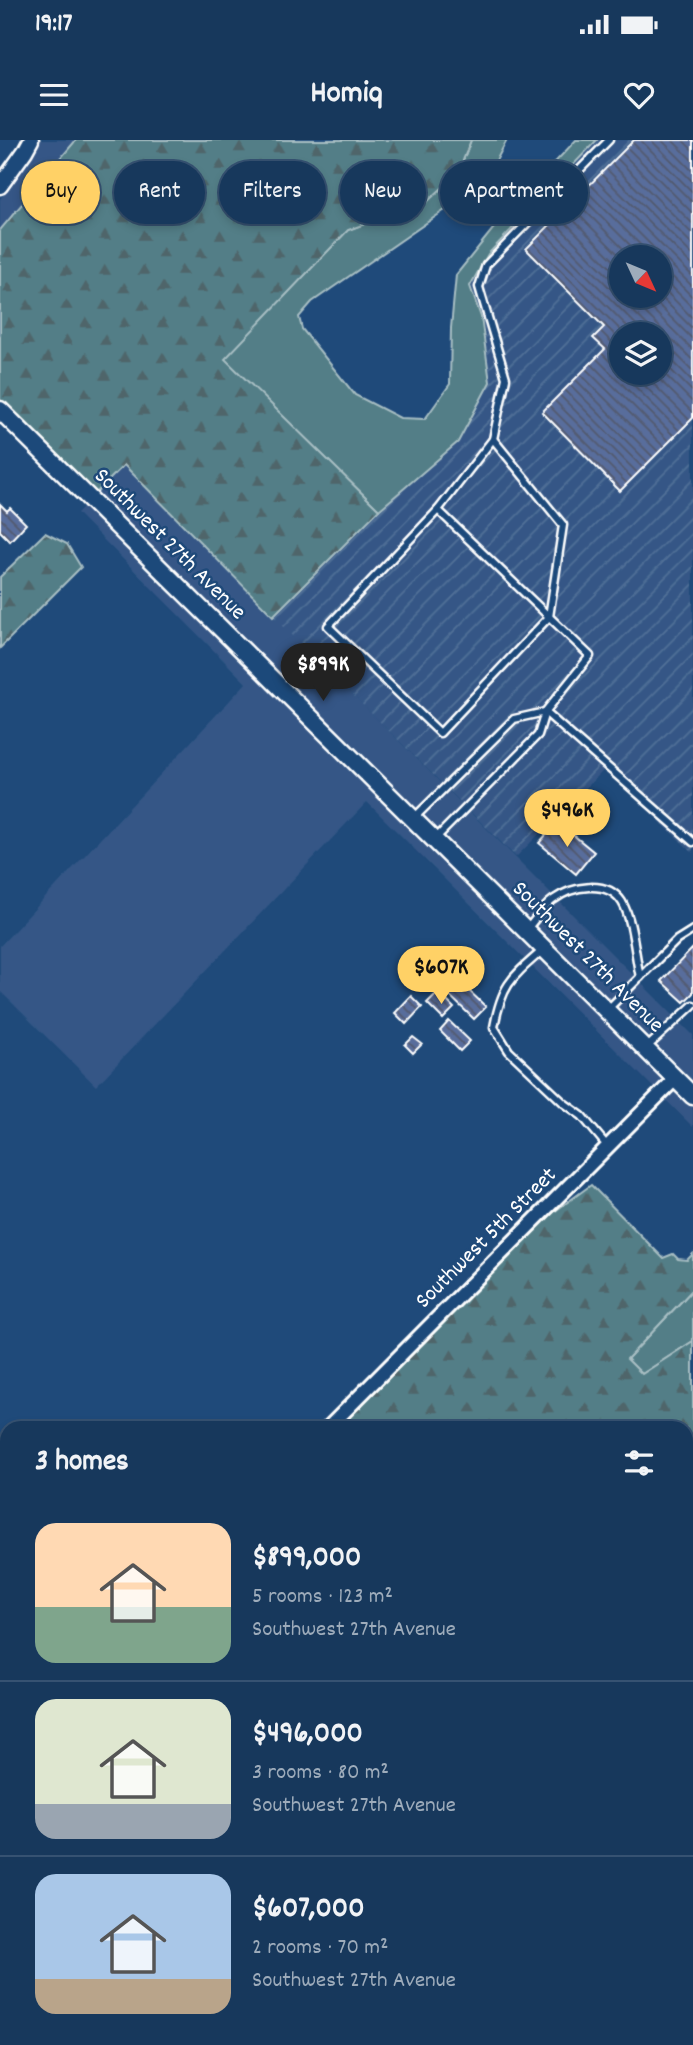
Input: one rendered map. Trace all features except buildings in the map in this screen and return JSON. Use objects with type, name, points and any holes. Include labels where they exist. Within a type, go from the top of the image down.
[{"type":"main road","name":"Southwest 27th Avenue","points":[[0,410],[693,1096]]},
{"type":"street","points":[[0,186],[31,140]]},
{"type":"street","name":"Southwest 5th Street","points":[[335,1421],[675,1079]]},
{"type":"lane","points":[[493,439],[563,525],[550,617],[440,733],[328,626],[438,510],[493,439],[506,378],[479,287],[486,265],[609,140]]},
{"type":"lane","points":[[435,839],[538,735],[545,712],[590,656],[438,510]]},
{"type":"lane","points":[[414,818],[514,719],[545,712]]},
{"type":"lane","points":[[545,712],[693,842]]},
{"type":"lane","points":[[527,930],[550,902],[566,891],[594,887],[612,891],[623,903],[629,921],[640,977]]},
{"type":"lane","points":[[607,1010],[677,940],[693,930]]},
{"type":"lane","points":[[545,948],[514,975],[500,998],[494,1027],[509,1051],[582,1116],[608,1147]]},
{"type":"lane","points":[[645,1049],[693,1005]]},
{"type":"shaded area","points":[[40,140],[76,140],[58,161],[30,161]]},
{"type":"shaded area","points":[[597,140],[693,140],[693,853],[605,769],[516,857],[273,616],[379,510],[458,442],[481,317],[470,286],[488,254],[517,224],[588,224],[588,161],[577,161]]},
{"type":"shaded area","points":[[21,172],[21,205],[0,230],[0,199]]},
{"type":"shaded area","points":[[123,465],[693,1035],[693,1086],[95,494]]},
{"type":"shaded area","points":[[86,504],[693,1105],[693,1127],[367,802],[96,1086],[0,991],[0,946],[246,683],[77,513]]},
{"type":"green space","points":[[76,140],[471,140],[463,161],[440,161],[440,190],[426,202],[426,161],[340,161],[340,224],[365,224],[348,230],[225,359],[379,510],[273,616],[124,465],[95,494],[0,400],[0,230],[21,205],[21,224],[100,224],[100,161],[58,161]]},
{"type":"green space","points":[[471,140],[507,140],[495,161],[463,161]]},
{"type":"green space","points":[[576,140],[597,140],[577,161],[556,161]]},
{"type":"green space","points":[[440,190],[440,213],[426,223],[426,202]]},
{"type":"green space","points":[[365,224],[425,224],[312,302],[299,317],[302,329],[355,395],[400,418],[425,419],[450,384],[456,275],[497,224],[517,224],[488,254],[470,286],[481,317],[490,382],[458,442],[379,510],[224,359],[348,230]]},
{"type":"green space","points":[[45,533],[67,544],[81,567],[0,648],[0,577]]},
{"type":"green space","points":[[591,1185],[663,1258],[673,1254],[678,1259],[687,1260],[693,1254],[693,1289],[627,1359],[642,1374],[693,1341],[693,1421],[337,1420],[525,1233]]},
{"type":"green space","points":[[693,1289],[693,1341],[642,1374],[627,1359]]}]
